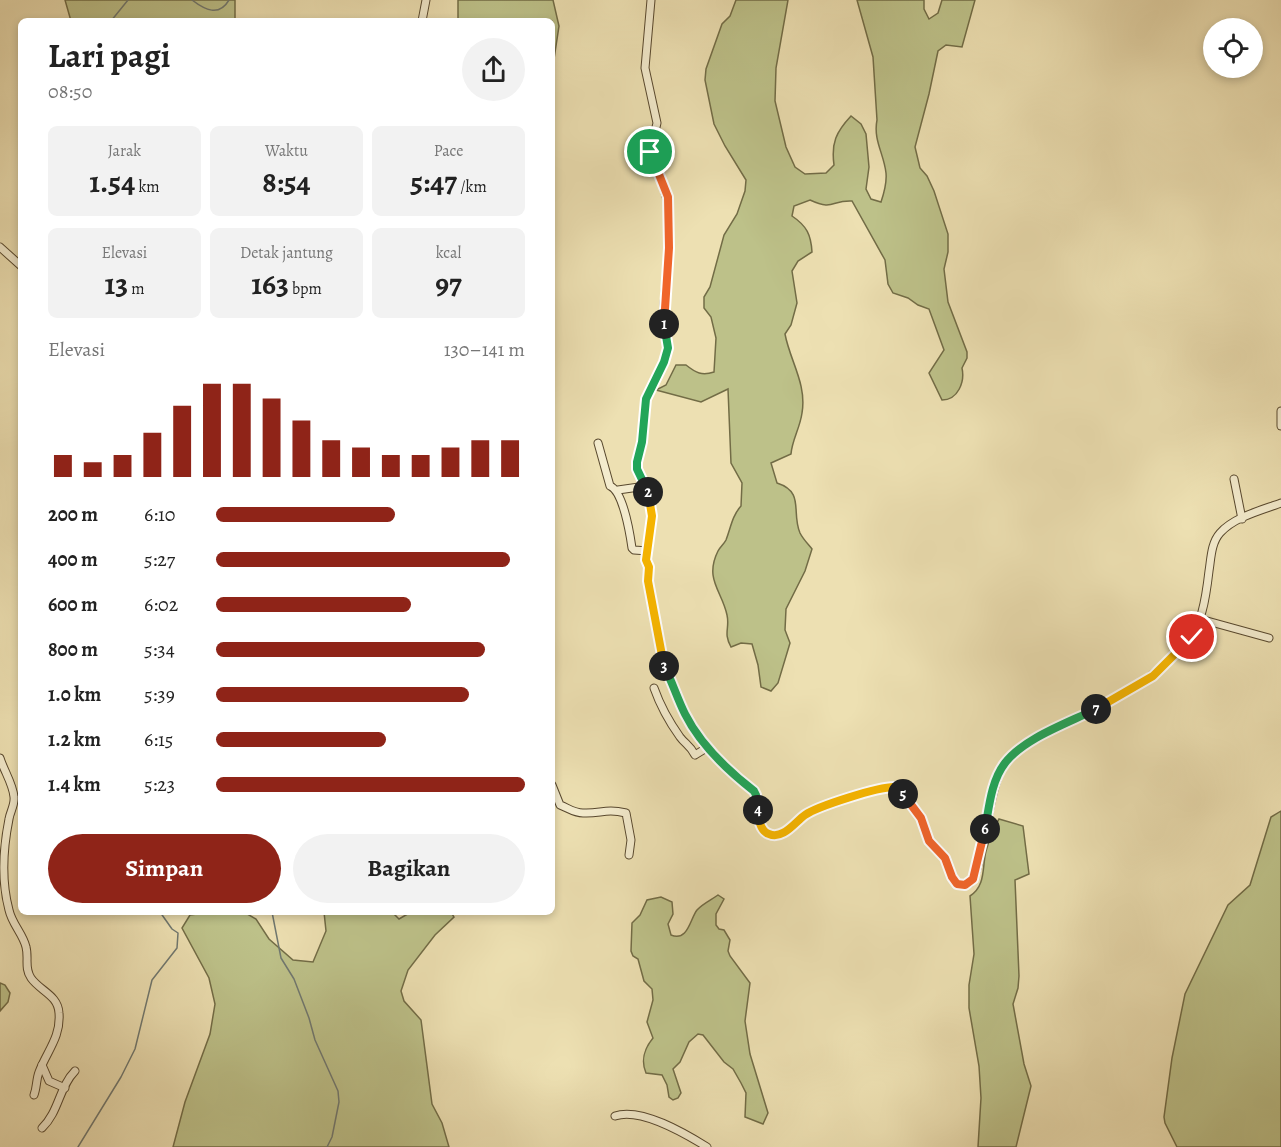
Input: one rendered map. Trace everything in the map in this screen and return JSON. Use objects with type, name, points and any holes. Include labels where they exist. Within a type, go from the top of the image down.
[{"type":"street","points":[[423,18],[426,0]]},
{"type":"street","points":[[651,0],[645,68],[657,123],[650,152],[668,197],[669,248],[663,316],[668,348],[664,362],[646,399],[642,442],[637,462],[637,469],[646,486],[652,509],[648,581],[665,667],[685,715],[708,747],[728,769],[754,791],[758,802],[758,817],[765,830],[773,835],[788,830],[802,817],[817,809],[894,787],[904,795],[921,818],[929,841],[945,858],[957,884],[965,885],[973,879],[992,794],[1004,764],[1019,749],[1153,676],[1190,640],[1200,620],[1216,539],[1222,531],[1242,519],[1281,503]]},
{"type":"street","points":[[0,247],[18,263]]},
{"type":"street","points":[[1281,411],[1281,426]]},
{"type":"street","points":[[598,443],[610,486],[618,490],[646,486]]},
{"type":"street","points":[[1234,479],[1242,519]]},
{"type":"street","points":[[618,490],[632,548],[648,551]]},
{"type":"street","points":[[1200,620],[1269,638]]},
{"type":"street","points":[[654,688],[684,743],[691,747],[695,755],[708,747]]},
{"type":"street","points":[[0,758],[14,795],[4,852],[3,872],[8,908],[27,948],[29,974],[51,996],[59,1009],[56,1042],[42,1065],[34,1095]]},
{"type":"street","points":[[555,793],[560,806],[569,810],[585,813],[611,809],[626,813],[631,840],[629,855]]},
{"type":"street","points":[[42,1065],[49,1081],[65,1088]]},
{"type":"street","points":[[42,1128],[56,1110],[75,1071]]},
{"type":"street","points":[[615,1116],[629,1115],[664,1123],[684,1132],[707,1147]]},
{"type":"green space","points":[[65,0],[235,0],[235,18],[70,18]]},
{"type":"green space","points":[[458,0],[553,0],[559,26],[555,52],[555,18],[458,18]]},
{"type":"green space","points":[[736,0],[788,0],[776,68],[775,101],[786,147],[795,167],[805,174],[826,173],[834,165],[833,150],[836,138],[851,116],[861,124],[866,134],[869,167],[866,189],[871,199],[881,202],[886,184],[886,173],[876,134],[873,57],[857,0],[924,0],[924,9],[929,19],[938,13],[942,0],[975,0],[962,47],[946,45],[938,51],[915,147],[920,168],[927,176],[934,191],[948,234],[948,252],[944,269],[948,302],[967,352],[962,368],[961,384],[956,394],[942,400],[929,373],[944,350],[929,309],[893,293],[888,284],[885,260],[852,201],[824,205],[810,200],[794,206],[792,216],[807,231],[812,252],[798,261],[792,271],[797,303],[791,325],[785,334],[800,382],[803,402],[800,424],[791,454],[771,463],[777,483],[786,487],[794,497],[800,533],[812,549],[805,571],[786,609],[785,630],[790,643],[778,683],[771,691],[761,687],[752,644],[741,643],[731,647],[727,638],[728,620],[725,607],[713,577],[714,561],[741,506],[742,483],[731,463],[728,389],[701,402],[656,390],[666,385],[676,365],[686,365],[703,374],[714,372],[716,338],[711,317],[704,308],[704,297],[710,287],[724,235],[737,214],[745,191],[746,180],[714,124],[705,80],[706,69],[722,24],[730,16]]},
{"type":"green space","points":[[1281,811],[1281,1147],[1177,1147],[1164,1117],[1172,1058],[1185,994],[1228,905],[1250,885],[1271,817]]},
{"type":"green space","points":[[999,819],[1023,826],[1029,874],[1015,880],[1019,976],[1013,1004],[1024,1064],[1031,1086],[1016,1147],[978,1147],[981,1098],[979,1066],[969,1008],[969,985],[974,954],[970,896],[981,882],[987,847]]},
{"type":"green space","points":[[718,895],[724,899],[716,914],[716,925],[719,929],[724,930],[730,940],[728,951],[730,956],[750,983],[745,1021],[750,1054],[768,1113],[763,1124],[745,1117],[746,1093],[741,1083],[733,1069],[724,1062],[703,1035],[698,1034],[689,1042],[680,1062],[673,1069],[681,1093],[678,1098],[673,1100],[669,1097],[662,1075],[646,1073],[643,1063],[644,1054],[653,1038],[647,1022],[653,1000],[652,989],[644,981],[638,959],[631,951],[632,923],[640,915],[647,900],[661,897],[672,902],[673,914],[668,924],[671,935],[681,935],[688,929],[697,910]]},
{"type":"green space","points":[[190,915],[249,915],[256,919],[269,939],[293,960],[313,962],[326,931],[324,915],[395,915],[399,919],[406,915],[453,915],[454,917],[435,935],[408,970],[401,991],[404,1001],[421,1020],[432,1104],[442,1123],[449,1147],[173,1147],[185,1102],[210,1034],[215,1004],[209,978],[182,928]]},
{"type":"green space","points":[[0,983],[5,985],[10,993],[8,1002],[0,1011]]},
{"type":"waterway","points":[[113,18],[128,0]]},
{"type":"waterway","points":[[192,0],[212,10],[221,9],[229,0]]},
{"type":"waterway","points":[[78,1147],[121,1077],[135,1049],[152,980],[177,948],[178,933],[172,929],[162,915]]},
{"type":"waterway","points":[[273,915],[281,958],[294,979],[315,1040],[338,1091],[339,1102],[332,1137],[327,1147]]},
{"type":"route","points":[[650,152],[668,197],[669,248],[663,316],[667,355],[646,399],[642,442],[637,462],[637,469],[651,500],[652,516],[646,560],[649,567],[648,581],[665,667],[680,704],[699,737],[728,769],[754,791],[758,802],[758,817],[766,833],[773,835],[782,833],[802,817],[817,809],[894,787],[904,795],[921,818],[929,841],[945,858],[957,884],[961,886],[970,883],[980,853],[992,794],[1004,764],[1019,749],[1153,676],[1192,637]]}]
